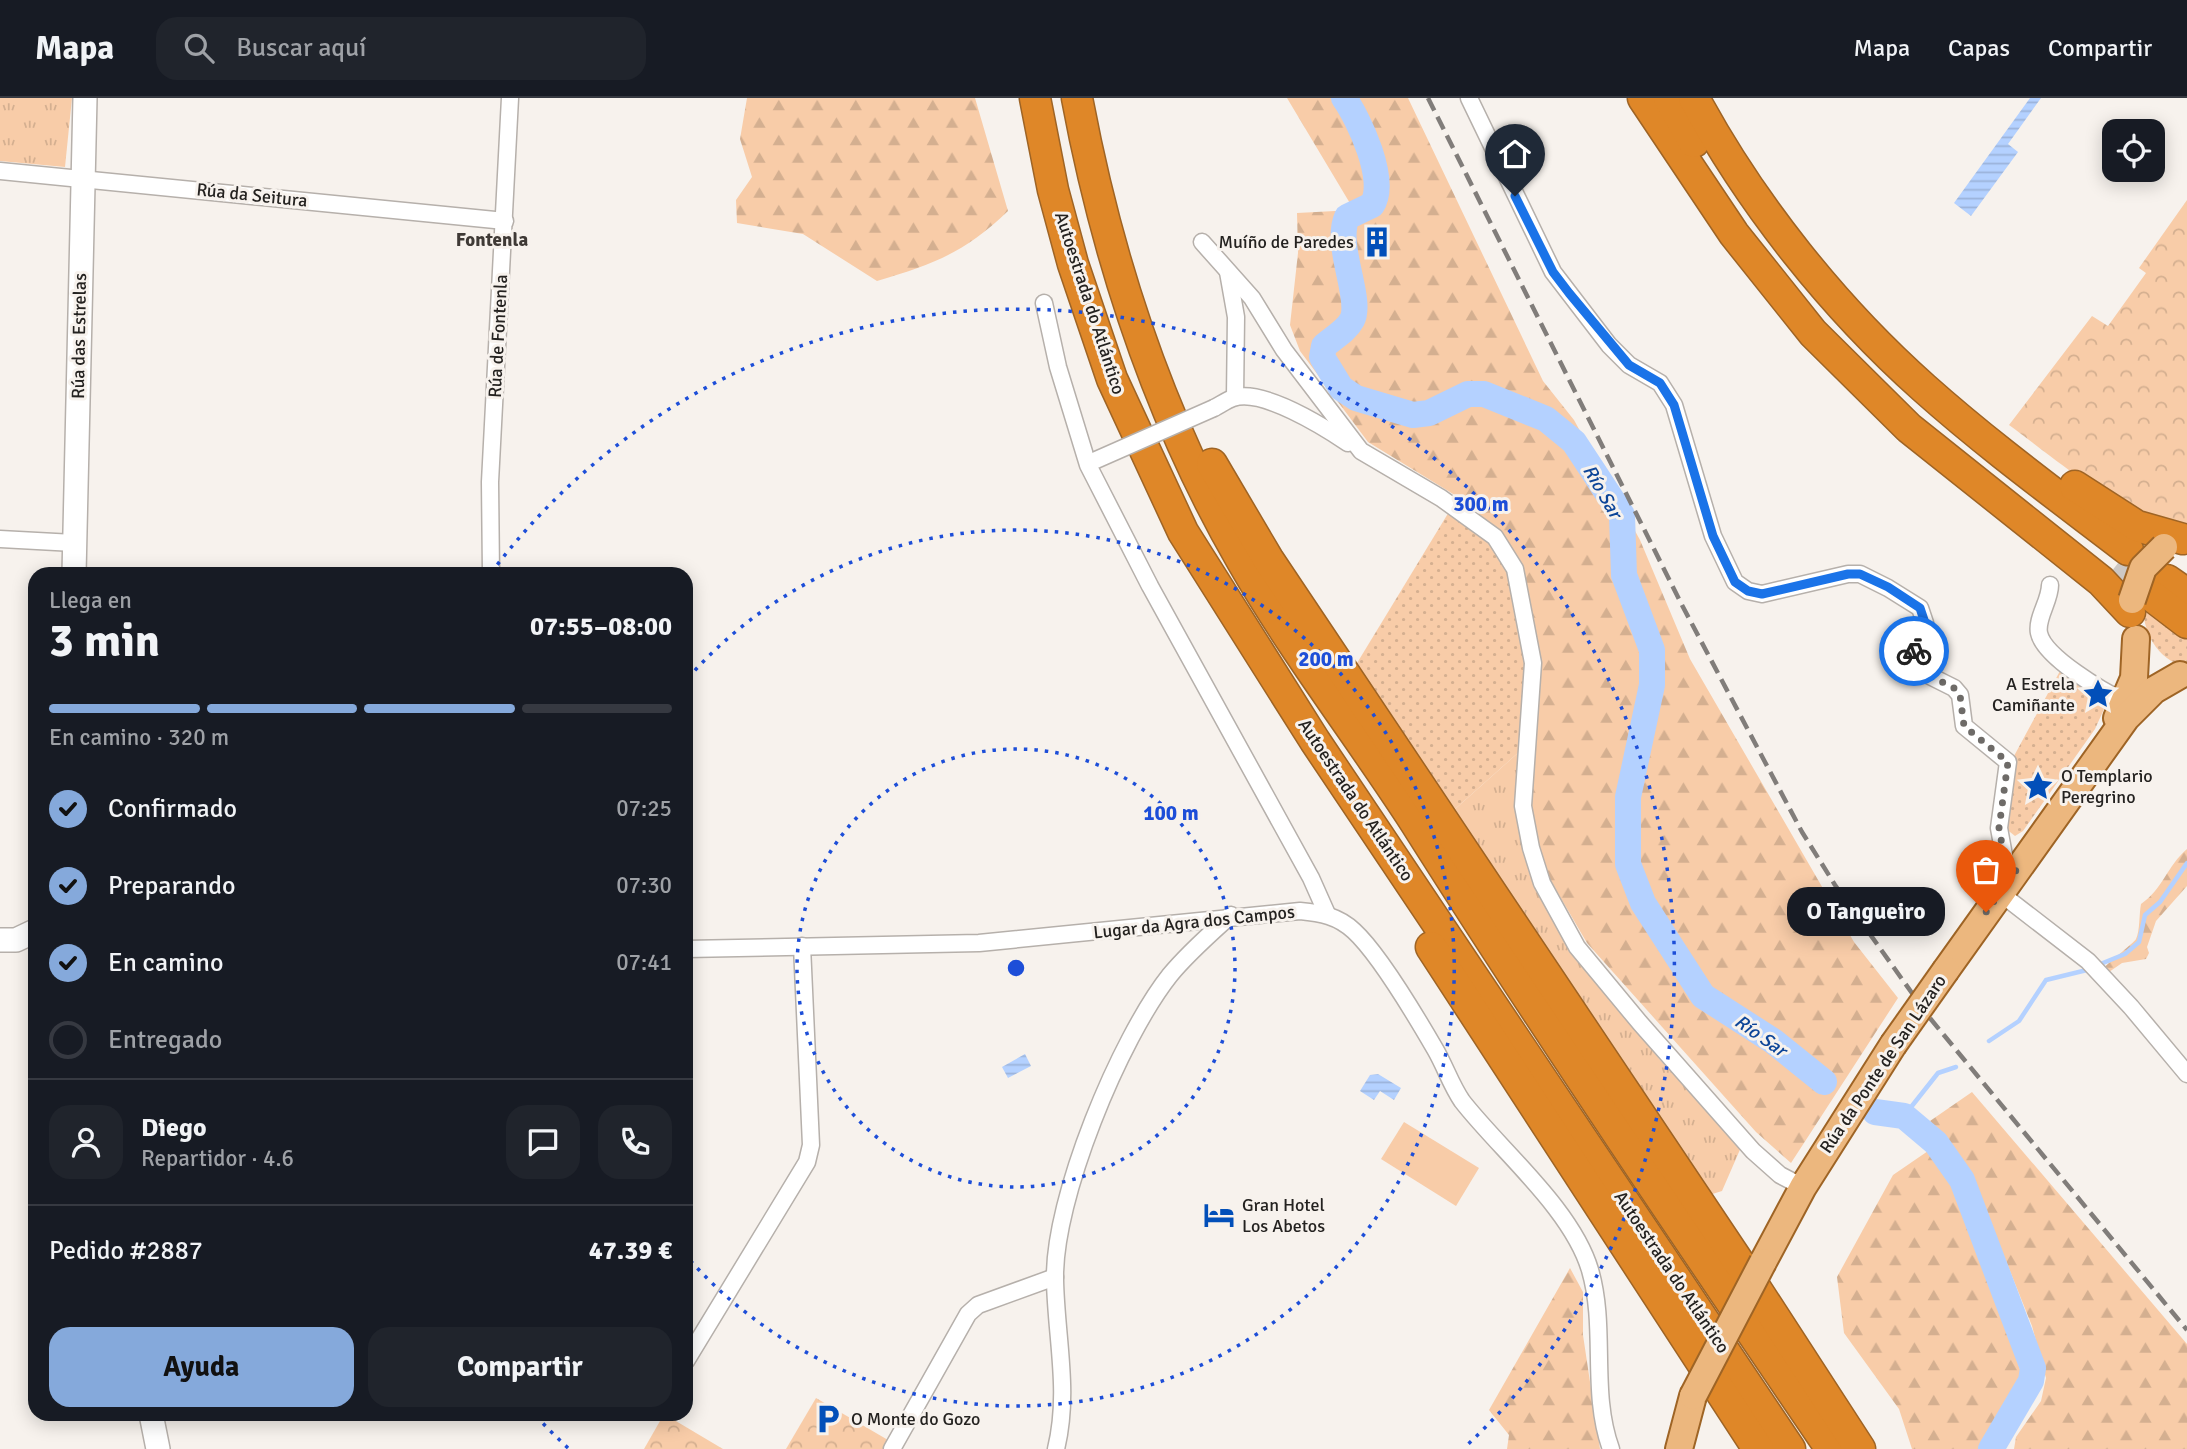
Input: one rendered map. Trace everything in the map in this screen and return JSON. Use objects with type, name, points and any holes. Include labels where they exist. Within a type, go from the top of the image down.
[{"type":"highway","name":"Autoestrada do Atlántico","points":[[1035,98],[1053,190],[1073,264],[1112,379],[1183,531],[1315,741],[1790,1449]]},
{"type":"highway","name":"Autoestrada do Atlántico","points":[[1077,98],[1103,217],[1148,358],[1217,516],[1304,662],[1385,776],[1642,1170],[1831,1449]]},
{"type":"highway","points":[[1643,98],[1749,254],[1813,333],[1862,384],[1996,501],[2101,581],[2187,623]]},
{"type":"highway","points":[[1713,98],[1721,118],[1723,145]]},
{"type":"highway","points":[[1681,105],[1692,168]]},
{"type":"highway","points":[[1681,105],[1723,145],[1813,273],[1876,342],[2122,558],[1984,466],[1872,368],[1800,291],[1765,247],[1681,105]]},
{"type":"highway","points":[[1876,342],[1893,341],[1942,385],[2095,500],[2137,526],[2178,541]]},
{"type":"highway","points":[[1148,358],[1170,377],[1194,432],[1268,559],[1738,1261],[1860,1449]]},
{"type":"highway","points":[[1315,741],[1322,775],[1508,1069],[1758,1449]]},
{"type":"main road","name":"Rúa da Ponte de San Lázaro","points":[[2102,749],[2134,678],[2151,604],[2143,568],[2178,541]]},
{"type":"main road","points":[[2151,604],[2158,665],[2184,676]]},
{"type":"main road","name":"Rúa da Ponte de San Lázaro","points":[[1679,1449],[1693,1396],[1763,1262],[1803,1187],[1893,1045],[2102,749],[2141,701],[2184,676]]},
{"type":"street","name":"Rúa das Estrelas","points":[[74,567],[85,98]]},
{"type":"street","name":"Rúa de Fontenla","points":[[491,567],[490,482],[510,98]]},
{"type":"street","points":[[1469,98],[1553,272],[1609,345],[1629,365],[1660,383],[1674,405],[1713,536],[1735,582],[1748,591],[1762,594],[1848,574],[1860,574],[1920,608],[1925,623],[1910,661],[1912,667],[1954,688],[1960,695],[1964,726],[2008,762],[1999,828],[2005,861],[2017,869]]},
{"type":"street","name":"Rúa da Seitura","points":[[0,171],[505,221]]},
{"type":"street","points":[[1202,242],[1252,298],[1284,351],[1361,451]]},
{"type":"street","points":[[1227,270],[1236,317],[1235,397]]},
{"type":"street","points":[[1044,303],[1058,367],[1092,463],[1150,586],[1311,878],[1327,914],[1343,921],[1371,951],[1436,1049],[1462,1100],[1520,1163],[1583,1252],[1597,1310],[1601,1400],[1611,1449]]},
{"type":"street","points":[[1092,463],[1235,397],[1260,399],[1287,409],[1361,451],[1441,498],[1495,537],[1515,569],[1533,663],[1523,806],[1531,849],[1542,883],[1577,947],[1640,1023],[1754,1152],[1780,1175],[1803,1187]]},
{"type":"street","points":[[0,539],[74,543]]},
{"type":"street","points":[[2050,585],[2039,631],[2042,640],[2081,676],[2125,702]]},
{"type":"street","points":[[2000,893],[2093,966],[2187,1074]]},
{"type":"street","name":"Lugar da Agra dos Campos","points":[[693,949],[979,943],[1231,915],[1300,911],[1327,914]]},
{"type":"street","points":[[1056,1449],[1064,1365],[1055,1277],[1068,1194],[1114,1069],[1145,1011],[1171,974],[1231,915]]},
{"type":"street","points":[[693,1349],[807,1162],[811,1145],[802,946]]},
{"type":"street","points":[[892,1449],[968,1314],[978,1305],[1055,1277]]},
{"type":"street","points":[[152,1421],[158,1449]]},
{"type":"green space","points":[[0,98],[72,98],[65,167],[0,161]]},
{"type":"green space","points":[[747,98],[975,98],[1008,211],[962,247],[915,269],[877,281],[803,234],[737,223],[736,200],[752,177],[740,139]]},
{"type":"green space","points":[[1287,98],[1408,98],[1543,381],[1574,420],[1640,540],[1690,659],[1854,942],[1898,998],[1791,1163],[1756,1132],[1587,943],[1552,883],[1539,890],[1515,805],[1519,752],[1509,570],[1458,497],[1368,442],[1300,351],[1290,325],[1298,253],[1297,213],[1354,210]]},
{"type":"green space","points":[[2187,200],[2187,523],[2164,520],[2117,501],[2070,471],[2009,425],[2092,316],[2108,326],[2146,273],[2139,268]]},
{"type":"green space","points":[[1458,497],[1509,570],[1527,674],[1519,752],[1454,810],[1354,668]]},
{"type":"green space","points":[[2143,602],[2187,637],[2187,667],[2167,658],[2153,643],[2145,623]]},
{"type":"green space","points":[[2060,671],[2109,698],[2095,729],[2023,831],[2015,836],[2005,828],[2015,766],[2014,756]]},
{"type":"green space","points":[[1519,752],[1542,896],[1572,954],[1661,1061],[1742,1145],[1722,1191],[1706,1196],[1454,810]]},
{"type":"green space","points":[[2187,849],[2187,886],[2156,921],[2146,959],[2122,963],[2109,972],[2105,967],[2136,939],[2141,904],[2155,891]]},
{"type":"green space","points":[[1972,1092],[2187,1344],[2187,1449],[2014,1449],[2016,1437],[2041,1401],[2046,1378],[2032,1326],[2006,1261],[1953,1151],[1930,1121]]},
{"type":"green space","points":[[1404,1122],[1479,1168],[1456,1206],[1381,1159]]},
{"type":"green space","points":[[1928,1151],[1953,1176],[2022,1375],[2006,1399],[1984,1449],[1912,1449],[1899,1409],[1844,1333],[1837,1277],[1893,1175]]},
{"type":"green space","points":[[1570,1268],[1583,1292],[1583,1335],[1600,1449],[1507,1449],[1509,1435],[1489,1410]]},
{"type":"green space","name":"O Monte do Gozo","points":[[816,1398],[888,1440],[883,1449],[786,1449]]},
{"type":"green space","points":[[660,1421],[676,1421],[723,1449],[644,1449]]},
{"type":"water","points":[[2030,98],[2041,98],[2008,144],[2018,152],[1971,216],[1954,203]]},
{"type":"water","points":[[1025,1054],[1031,1066],[1008,1078],[1002,1067]]},
{"type":"water","points":[[1378,1074],[1401,1088],[1394,1100],[1380,1091],[1374,1100],[1360,1091],[1370,1075]]},
{"type":"waterway","name":"Río Sar","points":[[1344,98],[1370,150],[1376,194],[1372,205],[1347,217],[1344,242],[1354,311],[1346,328],[1324,346],[1322,357],[1341,388],[1356,398],[1413,415],[1429,413],[1468,394],[1484,394],[1546,419],[1574,442],[1622,515],[1624,575],[1652,650],[1652,685],[1628,797],[1628,864],[1643,903],[1703,996],[1773,1041],[1824,1082]]},
{"type":"waterway","points":[[2098,965],[2125,954],[2139,942],[2145,915],[2160,902],[2187,863]]},
{"type":"waterway","points":[[1989,1041],[2019,1021],[2046,980],[2091,969]]},
{"type":"waterway","points":[[1904,1116],[1938,1073],[1956,1067]]},
{"type":"waterway","name":"Río Sar","points":[[1875,1112],[1904,1116],[1936,1143],[1962,1180],[2033,1368],[2031,1381],[1991,1449]]},
{"type":"tunnel","points":[[2115,567],[2153,597]]},
{"type":"railway","points":[[1428,98],[1683,607],[1802,832],[1835,885],[1929,1017],[2187,1330]]},
{"type":"way so far","points":[[1914,651],[1910,661],[1916,672],[1946,682],[1954,688],[1960,695],[1962,718],[1968,732],[2008,762],[1999,828],[2005,861],[2017,869],[1986,912]]},
{"type":"place","name":"Muíño de Paredes","points":[[1377,242]]},
{"type":"place","name":"A Estrela Camiñante","points":[[2098,694]]},
{"type":"place","name":"O Templario Peregrino","points":[[2038,786]]},
{"type":"place","name":"O Tangueiro","points":[[1986,912]]},
{"type":"place","name":"Gran Hotel Los Abetos","points":[[1219,1215]]},
{"type":"place","name":"O Monte do Gozo","points":[[828,1419]]},
{"type":"district","name":"Fontenla","points":[[492,239]]},
{"type":"route","points":[[1515,196],[1553,272],[1609,345],[1629,365],[1660,383],[1674,405],[1713,536],[1735,582],[1748,591],[1762,594],[1848,574],[1860,574],[1888,587],[1920,608],[1925,623],[1914,651]]}]
